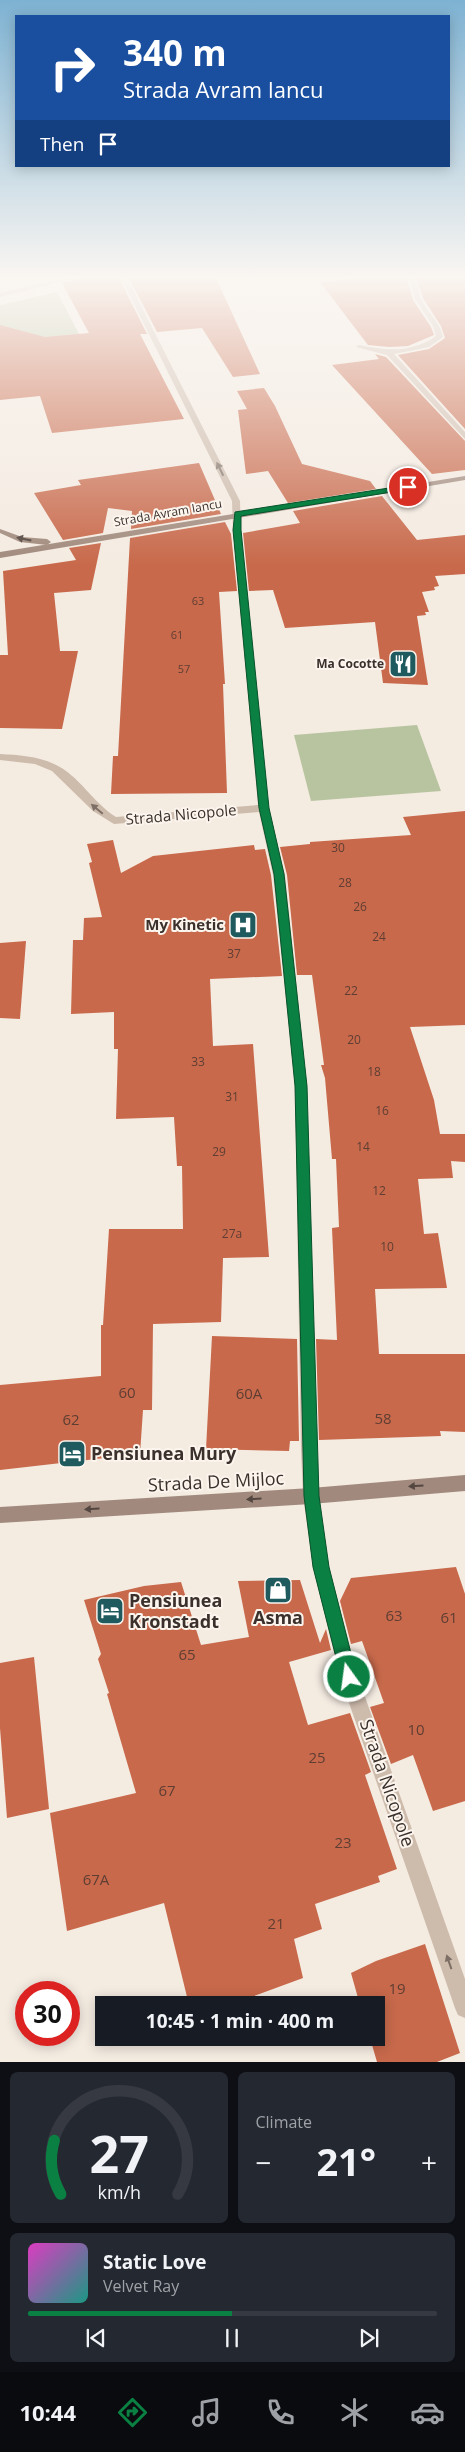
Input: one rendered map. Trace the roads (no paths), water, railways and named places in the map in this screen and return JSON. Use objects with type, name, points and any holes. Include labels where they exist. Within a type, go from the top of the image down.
[{"type":"street","name":"Strada Nicopole","points":[[171,372],[236,501],[238,514],[237,530],[264,808],[279,874],[301,1086],[311,1496],[321,1567],[349,1677],[465,2008]]},
{"type":"street","points":[[406,372],[465,437]]},
{"type":"street","name":"Strada Avram Iancu","points":[[0,555],[238,514],[465,478]]},
{"type":"street","name":"Strada Avram Iancu","points":[[1,533],[29,541],[82,541]]},
{"type":"street","name":"Strada Nicopole","points":[[0,757],[34,761],[56,769],[98,812],[114,821],[264,808]]},
{"type":"street","name":"Strada De Mijloc","points":[[0,1515],[311,1496],[465,1483]]},
{"type":"place","name":"Ma Cocotte","points":[[403,664]]},
{"type":"place","name":"My Kinetic","points":[[243,925]]},
{"type":"place","name":"Pensiunea Mury","points":[[72,1454]]},
{"type":"place","name":"Asma","points":[[278,1590]]},
{"type":"place","name":"Pensiunea Kronstadt","points":[[110,1611]]}]
